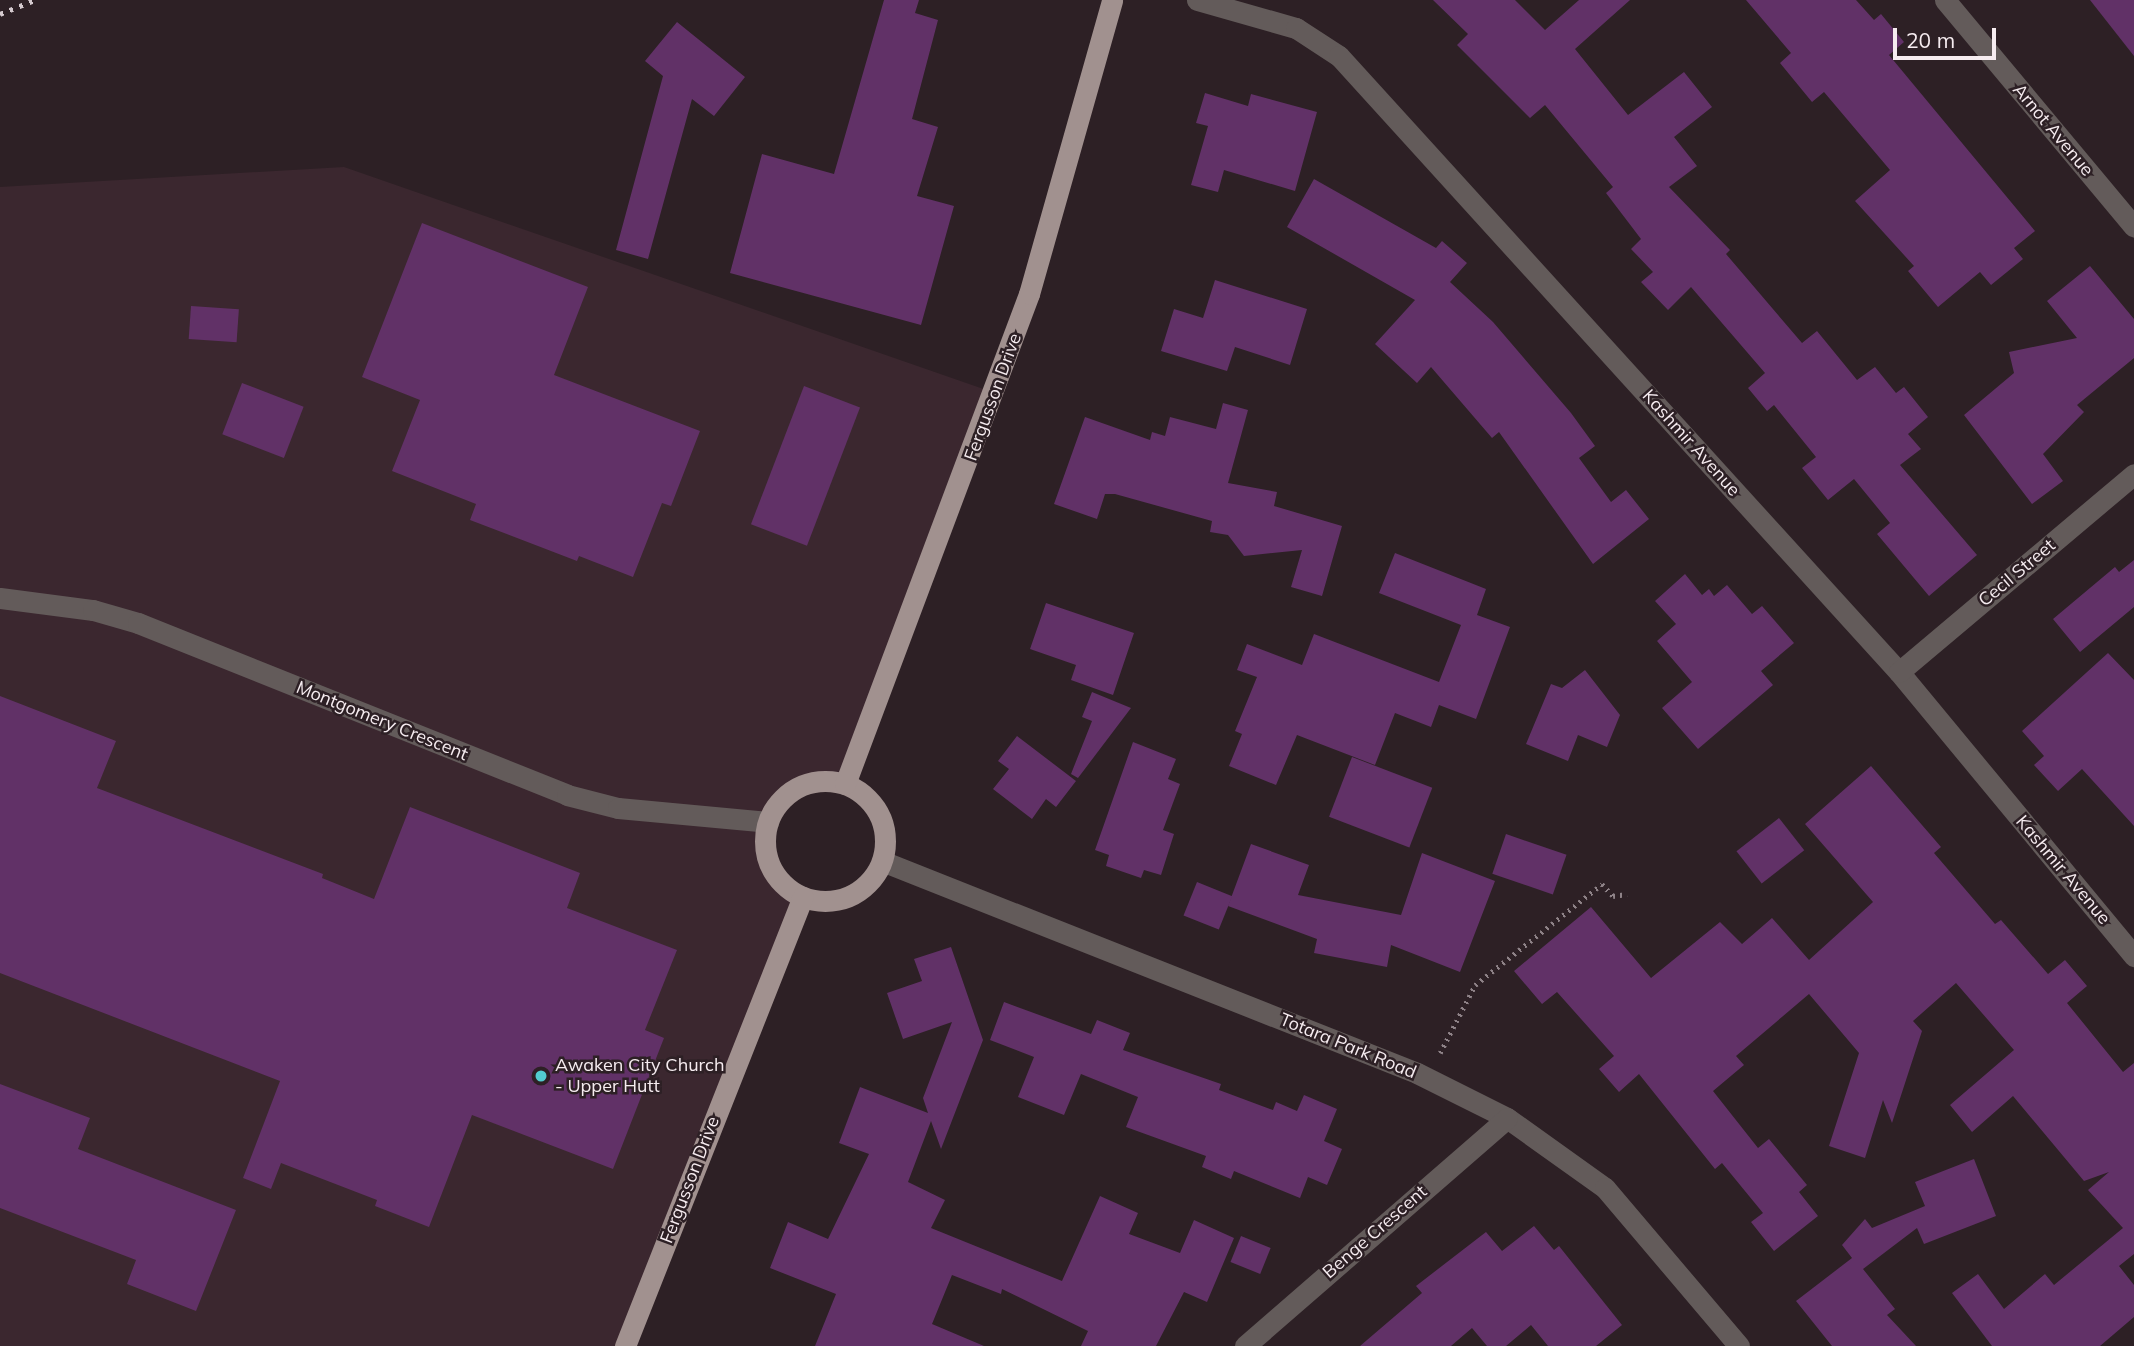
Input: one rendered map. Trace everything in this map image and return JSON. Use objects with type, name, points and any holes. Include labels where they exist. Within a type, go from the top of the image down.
[{"type":"main road","name":"Fergusson Drive","points":[[845,784],[1029,295],[1112,0]]},
{"type":"main road","points":[[805,784],[845,784],[865,796],[880,815],[884,830],[881,861],[858,891],[822,901],[803,897],[782,884],[771,868],[765,844],[768,822],[787,794],[805,784]]},
{"type":"main road","name":"Fergusson Drive","points":[[625,1346],[803,897]]},
{"type":"street","name":"Kashmir Avenue","points":[[1197,0],[1296,28],[1339,56],[1899,672],[2134,956]]},
{"type":"street","name":"Arnot Avenue","points":[[1945,0],[2134,227]]},
{"type":"street","name":"Cecil Street","points":[[1899,672],[2134,474]]},
{"type":"street","name":"Montgomery Crescent","points":[[0,598],[93,610],[138,623],[567,795],[618,808],[768,822]]},
{"type":"street","name":"Totara Park Road","points":[[881,861],[1426,1079],[1507,1118],[1605,1188],[1739,1346]]},
{"type":"street","name":"Benge Crescent","points":[[1245,1346],[1507,1118]]},
{"type":"path","points":[[1426,1079],[1475,985],[1602,884],[1613,896],[1628,894]]},
{"type":"shaded area","points":[[344,167],[995,393],[845,784],[805,784],[787,794],[768,822],[765,843],[771,868],[782,884],[803,897],[625,1346],[0,1346],[0,187]]},
{"type":"building","points":[[884,0],[919,0],[915,13],[938,20],[912,119],[938,127],[917,196],[954,206],[921,325],[730,273],[762,154],[834,174]]},
{"type":"building","points":[[1433,0],[1515,0],[1545,30],[1579,0],[1630,0],[1575,49],[1628,115],[1684,72],[1712,107],[1674,137],[1697,166],[1669,187],[1730,250],[1726,254],[1802,343],[1817,331],[1857,380],[1875,367],[1896,393],[1904,387],[1928,417],[1908,434],[1921,449],[1900,465],[1977,555],[1929,596],[1877,534],[1890,523],[1854,479],[1828,500],[1802,468],[1816,457],[1774,405],[1767,411],[1748,388],[1765,373],[1691,287],[1668,310],[1641,282],[1653,272],[1631,249],[1641,239],[1606,193],[1613,187],[1545,105],[1530,118],[1457,45],[1468,34]]},
{"type":"building","points":[[1746,0],[1856,0],[1874,20],[1881,14],[1904,42],[1889,55],[2035,231],[2014,248],[2023,259],[1991,285],[1980,272],[1938,307],[1908,271],[1914,266],[1855,201],[1890,170],[1824,92],[1812,102],[1780,63],[1791,53]]},
{"type":"building","points":[[2090,0],[2134,0],[2134,56]]},
{"type":"building","points":[[677,22],[745,77],[714,116],[692,99],[648,259],[616,250],[663,76],[645,61]]},
{"type":"building","points":[[1205,93],[1248,106],[1251,94],[1317,112],[1295,191],[1224,170],[1218,192],[1191,185],[1208,126],[1196,123]]},
{"type":"building","points":[[1314,179],[1436,248],[1442,241],[1467,263],[1450,282],[1493,322],[1571,413],[1595,446],[1579,458],[1611,502],[1626,490],[1649,519],[1593,564],[1499,432],[1492,438],[1431,367],[1417,383],[1375,344],[1415,300],[1287,227]]},
{"type":"building","points":[[422,223],[588,287],[554,375],[700,431],[671,506],[662,503],[633,577],[579,556],[577,561],[470,520],[476,504],[392,471],[420,400],[362,377]]},
{"type":"building","points":[[2090,266],[2134,319],[2134,358],[2077,405],[2084,412],[2043,454],[2063,481],[2032,504],[1964,415],[2014,373],[2009,352],[2077,338],[2047,301]]},
{"type":"building","points":[[1215,280],[1307,309],[1290,365],[1235,347],[1227,371],[1161,351],[1174,309],[1203,318]]},
{"type":"building","points":[[191,306],[239,309],[237,342],[189,339]]},
{"type":"building","points":[[242,383],[304,407],[284,458],[222,434]]},
{"type":"building","points":[[804,386],[860,408],[807,546],[751,524]]},
{"type":"building","points":[[1223,403],[1248,410],[1228,483],[1277,492],[1274,506],[1342,526],[1322,596],[1291,587],[1302,550],[1244,556],[1228,535],[1210,532],[1212,521],[1115,494],[1105,494],[1097,519],[1054,504],[1085,417],[1150,440],[1152,432],[1165,436],[1170,417],[1216,429]]},
{"type":"building","points":[[1395,553],[1486,589],[1477,615],[1510,627],[1476,719],[1439,705],[1431,727],[1395,713],[1375,765],[1297,735],[1276,785],[1229,766],[1242,734],[1235,731],[1257,677],[1237,670],[1247,644],[1302,665],[1314,634],[1439,682],[1461,625],[1379,593]]},
{"type":"building","points":[[2134,560],[2134,607],[2080,652],[2053,619],[2115,567],[2119,572]]},
{"type":"building","points":[[1685,574],[1702,595],[1709,589],[1714,596],[1727,585],[1752,614],[1762,606],[1794,643],[1761,671],[1773,685],[1698,749],[1662,708],[1692,682],[1657,641],[1676,624],[1655,601]]},
{"type":"building","points":[[1046,603],[1134,633],[1113,695],[1071,680],[1076,665],[1030,649]]},
{"type":"building","points":[[2108,653],[2134,680],[2134,826],[2082,769],[2058,791],[2034,765],[2044,756],[2022,731]]},
{"type":"building","points":[[1585,670],[1620,715],[1607,747],[1578,735],[1568,761],[1526,744],[1551,684],[1562,688]]},
{"type":"building","points":[[1092,692],[1131,708],[1078,778],[1071,774],[1092,721],[1082,717]]},
{"type":"building","points":[[0,696],[116,741],[97,788],[323,874],[322,878],[374,899],[410,807],[580,873],[567,908],[677,950],[645,1030],[664,1038],[613,1169],[472,1115],[429,1227],[375,1206],[377,1200],[281,1163],[271,1189],[243,1178],[280,1081],[0,973]]},
{"type":"building","points":[[1017,736],[1076,781],[1056,807],[1046,799],[1032,819],[993,789],[1009,769],[998,761]]},
{"type":"building","points":[[1133,742],[1176,759],[1168,779],[1180,784],[1163,830],[1174,834],[1161,875],[1144,870],[1141,878],[1106,866],[1109,855],[1095,850]]},
{"type":"building","points":[[1352,757],[1432,788],[1409,848],[1329,817]]},
{"type":"building","points":[[1871,766],[1941,847],[1934,853],[1995,924],[2001,920],[2048,974],[2065,960],[2087,986],[2067,1003],[2123,1072],[2134,1063],[2134,1254],[2119,1266],[2134,1285],[2134,1317],[2100,1346],[1992,1346],[1952,1293],[1978,1274],[2004,1309],[2045,1274],[2054,1285],[2123,1228],[2088,1190],[2109,1172],[2084,1181],[2013,1096],[1972,1132],[1950,1105],[2014,1050],[1956,983],[1913,1021],[1922,1031],[1892,1123],[1883,1100],[1865,1158],[1829,1146],[1859,1053],[1809,994],[1736,1056],[1744,1065],[1713,1091],[1758,1148],[1769,1139],[1807,1185],[1799,1192],[1818,1216],[1774,1251],[1751,1222],[1763,1213],[1722,1163],[1715,1169],[1639,1074],[1619,1092],[1599,1069],[1614,1056],[1557,992],[1542,1004],[1514,971],[1591,907],[1651,978],[1720,922],[1742,944],[1772,918],[1809,960],[1873,902],[1805,824]]},
{"type":"building","points":[[1779,818],[1804,850],[1762,884],[1736,851]]},
{"type":"building","points":[[1506,834],[1567,855],[1553,895],[1492,874]]},
{"type":"building","points":[[1251,844],[1309,865],[1298,895],[1401,915],[1422,853],[1495,881],[1460,972],[1391,945],[1387,967],[1314,953],[1317,939],[1228,906]]},
{"type":"building","points":[[1197,882],[1232,896],[1219,930],[1184,915]]},
{"type":"building","points":[[951,947],[983,1040],[941,1149],[931,1121],[908,1182],[945,1200],[931,1228],[1062,1281],[1100,1196],[1138,1213],[1129,1234],[1180,1253],[1194,1220],[1234,1238],[1207,1302],[1184,1292],[1156,1346],[1081,1346],[1088,1331],[1002,1289],[1001,1294],[952,1275],[932,1324],[984,1346],[815,1346],[836,1294],[770,1268],[788,1222],[828,1239],[869,1154],[839,1143],[860,1087],[928,1113],[923,1098],[952,1022],[903,1039],[887,993],[922,981],[914,959]]},
{"type":"building","points":[[1004,1002],[1091,1034],[1097,1020],[1130,1033],[1123,1050],[1221,1084],[1219,1090],[1273,1110],[1276,1102],[1297,1111],[1304,1095],[1337,1109],[1324,1141],[1342,1149],[1327,1185],[1308,1177],[1300,1198],[1234,1171],[1231,1179],[1202,1167],[1206,1156],[1126,1127],[1138,1097],[1081,1074],[1064,1115],[1018,1097],[1034,1057],[990,1040]]},
{"type":"building","points":[[0,1084],[90,1118],[78,1149],[236,1210],[196,1311],[127,1284],[136,1260],[0,1208]]},
{"type":"building","points":[[1974,1159],[1996,1216],[1924,1244],[1917,1228],[1863,1269],[1895,1309],[1887,1315],[1916,1346],[1832,1346],[1796,1301],[1852,1258],[1842,1245],[1865,1219],[1872,1228],[1925,1206],[1915,1182]]},
{"type":"building","points":[[1534,1226],[1554,1250],[1559,1246],[1622,1325],[1596,1346],[1548,1346],[1531,1325],[1506,1346],[1487,1346],[1472,1328],[1451,1346],[1360,1346],[1422,1293],[1416,1286],[1486,1232],[1502,1251]]},
{"type":"building","points":[[1241,1236],[1271,1248],[1260,1274],[1231,1262]]},
{"type":"railway","points":[[0,14],[34,0]]},
{"type":"place","name":"Awaken City Church - Upper Hutt","points":[[541,1076]]}]
